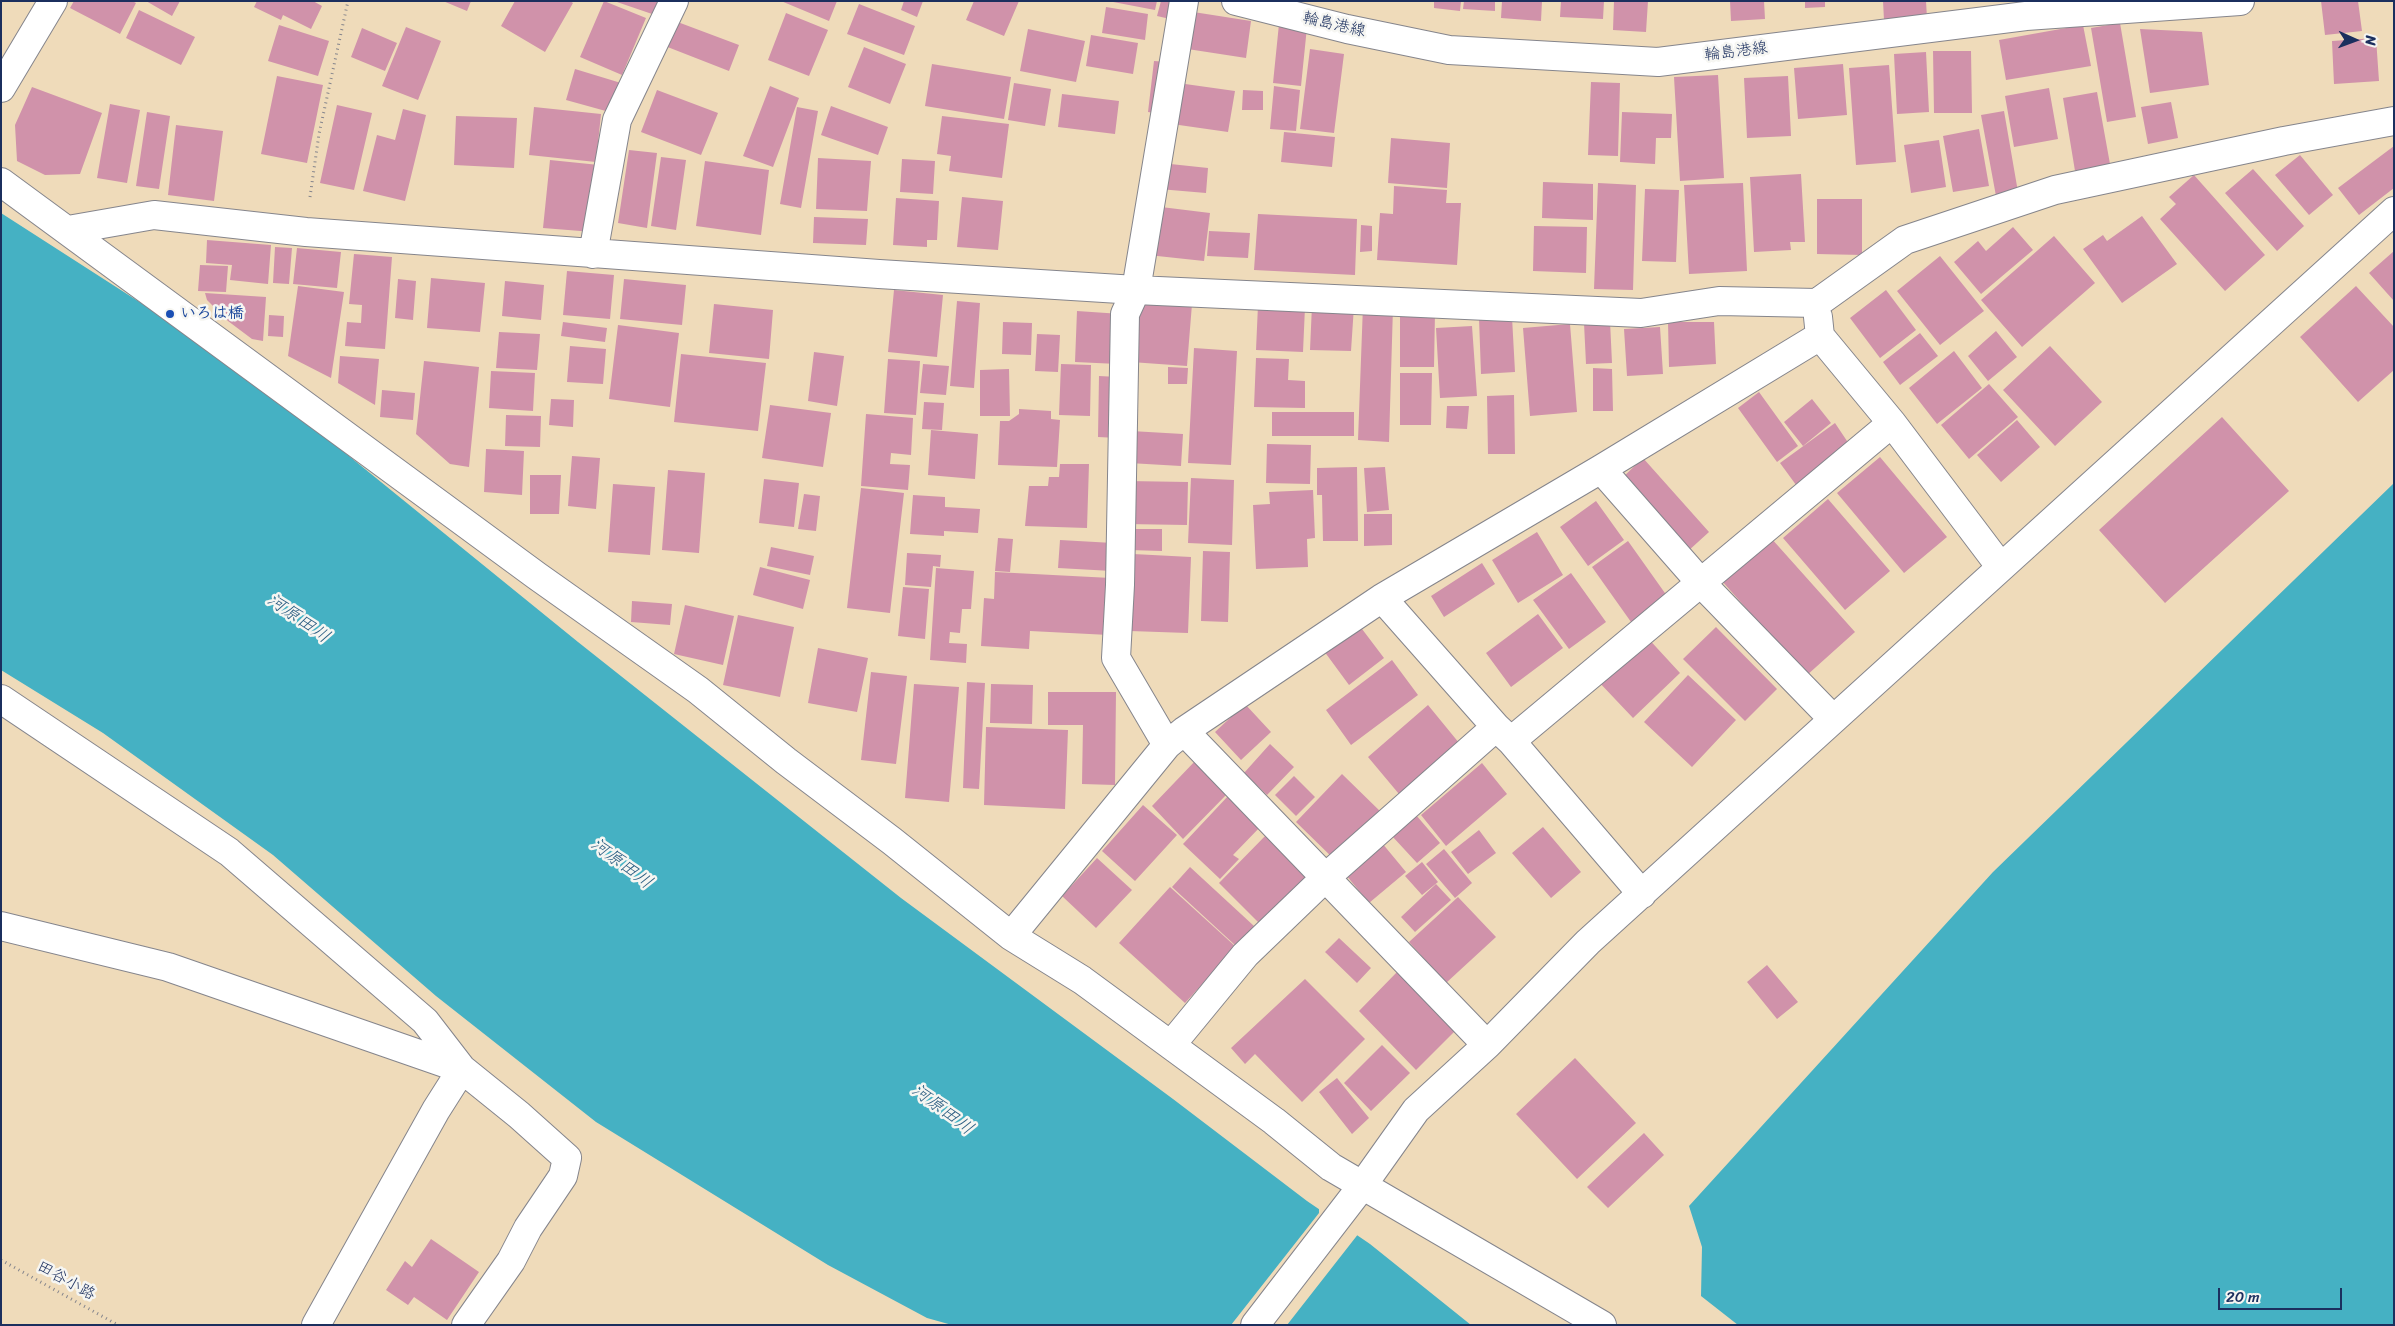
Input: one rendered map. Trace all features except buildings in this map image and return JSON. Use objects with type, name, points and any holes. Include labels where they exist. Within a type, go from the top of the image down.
[{"type":"street","points":[[1,88],[53,1]]},
{"type":"street","points":[[593,254],[617,120],[674,1]]},
{"type":"street","points":[[1184,1],[1136,290],[1125,314],[1120,585],[1116,658],[1175,738],[1326,878],[1487,1045]]},
{"type":"street","name":"輪島港線","points":[[1236,1],[1347,29],[1449,50],[1658,62],[2026,16],[2240,1]]},
{"type":"street","points":[[68,230],[154,216],[306,232],[593,254],[1136,290],[1641,313],[1720,302],[1817,303],[1906,240],[2055,190],[2284,141],[2394,121]]},
{"type":"street","points":[[1,182],[537,576],[698,690],[1011,936],[1082,980],[1331,1167],[1602,1325]]},
{"type":"street","points":[[1255,1325],[1340,1216],[1416,1110],[1487,1045],[1588,942],[2000,566],[2394,211]]},
{"type":"street","points":[[1817,303],[1820,336],[1892,423],[2000,566]]},
{"type":"street","points":[[1011,936],[1175,738],[1382,598],[1601,469],[1820,336]]},
{"type":"street","points":[[1171,1045],[1245,955],[1326,878],[1504,734],[1701,583],[1892,423]]},
{"type":"street","points":[[1601,469],[1701,583],[1833,719]]},
{"type":"street","points":[[1382,598],[1504,734],[1642,894]]},
{"type":"street","points":[[1,699],[229,852],[425,1022],[462,1069],[519,1115],[566,1158],[563,1176],[528,1228],[511,1261],[466,1325]]},
{"type":"street","points":[[1,926],[168,968],[462,1069]]},
{"type":"street","points":[[316,1325],[431,1119],[462,1069]]},
{"type":"path","points":[[306,232],[319,134],[348,1]]},
{"type":"path","name":"田谷小路","points":[[1,1260],[118,1325]]},
{"type":"water","name":"河原田川","points":[[1,213],[197,339],[296,413],[578,642],[901,898],[1173,1099],[1307,1201],[1370,1244],[1471,1325],[952,1325],[927,1318],[828,1265],[596,1122],[436,996],[273,855],[103,733],[1,670]]},
{"type":"water","points":[[2394,483],[2394,1325],[1738,1325],[1701,1296],[1702,1247],[1689,1206],[1993,872]]},
{"type":"pier","points":[[1319,1207],[1359,1233],[1287,1325],[1231,1325],[1319,1213]]},
{"type":"place","name":"いろは橋","points":[[170,314]]}]
